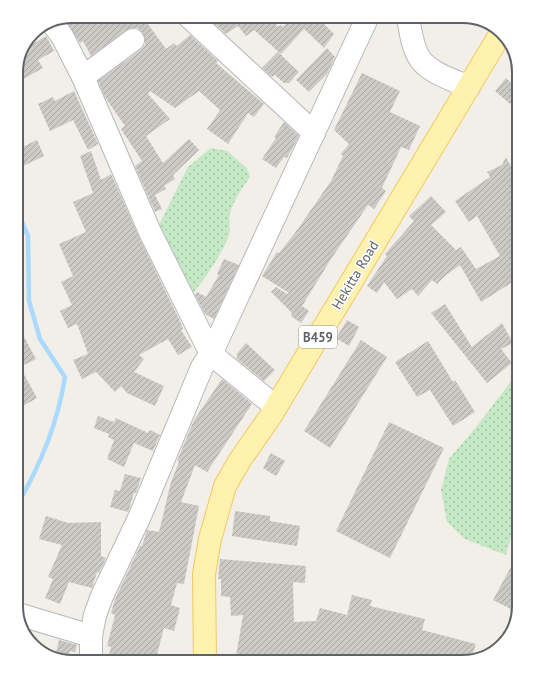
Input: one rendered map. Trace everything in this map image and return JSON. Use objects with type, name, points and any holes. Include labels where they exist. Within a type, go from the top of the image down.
[{"type":"main road","name":"Hekitta Road","points":[[205,655],[204,574],[210,539],[225,486],[276,407],[498,38]]},
{"type":"street","points":[[196,23],[314,133]]},
{"type":"street","points":[[90,655],[91,636],[95,615],[102,596],[140,516],[202,367],[211,354],[365,23]]},
{"type":"street","points":[[409,23],[412,39],[420,58],[429,68],[469,87]]},
{"type":"street","points":[[55,26],[62,36],[83,77],[150,232],[211,354],[276,407]]},
{"type":"street","points":[[83,77],[133,40]]},
{"type":"street","points":[[24,616],[91,636]]},
{"type":"green space","points":[[211,148],[227,151],[247,168],[250,177],[238,194],[232,208],[229,216],[229,235],[217,260],[189,298],[156,231],[188,167]]},
{"type":"green space","points":[[512,380],[512,533],[506,555],[465,539],[447,522],[441,490],[449,459],[477,426]]},
{"type":"building","points":[[68,23],[147,23],[166,49],[174,43],[177,46],[190,35],[218,61],[216,63],[264,104],[254,117],[248,113],[228,144],[207,129],[220,110],[199,91],[175,108],[150,91],[148,94],[170,119],[146,136],[163,163],[189,139],[199,150],[173,175],[175,179],[164,186],[166,189],[155,195],[162,209],[155,212],[135,166],[142,161],[121,129],[125,126],[105,97],[98,81],[141,50],[145,45],[143,33],[138,28],[126,30],[91,56],[83,41],[80,43]]},
{"type":"building","points":[[214,23],[274,23],[278,27],[281,25],[283,27],[287,23],[323,23],[334,34],[324,48],[304,29],[281,54],[254,30],[246,36],[238,26],[226,34]]},
{"type":"building","points":[[46,36],[54,51],[38,60],[43,68],[23,79],[24,62],[31,45]]},
{"type":"building","points":[[327,48],[335,57],[327,74],[309,92],[296,80]]},
{"type":"building","points":[[278,52],[299,72],[289,83],[284,83],[275,75],[272,77],[262,68]]},
{"type":"building","points":[[362,73],[400,91],[390,112],[420,126],[409,150],[401,147],[382,188],[386,191],[374,209],[368,205],[331,259],[302,306],[309,311],[301,323],[291,316],[292,313],[271,292],[276,287],[287,294],[289,293],[262,276],[277,252],[279,253],[295,233],[331,181],[343,156],[341,154],[349,144],[334,130]]},
{"type":"building","points":[[506,78],[512,84],[512,102],[510,104],[495,91]]},
{"type":"building","points":[[74,91],[98,144],[88,150],[73,120],[50,131],[38,104],[53,97],[55,101]]},
{"type":"building","points":[[284,122],[299,136],[287,158],[284,157],[276,168],[262,159],[276,138],[274,137]]},
{"type":"building","points":[[37,140],[44,156],[23,166],[23,147]]},
{"type":"building","points":[[91,151],[101,180],[111,174],[139,237],[179,319],[183,329],[181,330],[192,347],[178,355],[168,339],[139,355],[144,359],[134,372],[164,386],[155,406],[127,393],[121,386],[115,392],[96,372],[82,379],[73,360],[88,354],[77,324],[68,328],[60,311],[72,305],[61,282],[73,276],[59,244],[86,232],[73,202],[93,193],[80,156]]},
{"type":"building","points":[[506,157],[512,169],[512,282],[481,302],[460,265],[437,284],[432,280],[418,296],[412,289],[397,299],[384,282],[377,293],[367,286],[387,256],[385,254],[414,221],[409,216],[431,196],[446,212],[431,225],[456,250],[461,247],[476,269],[500,256],[477,216],[469,222],[455,201],[490,177],[487,172],[502,165]]},
{"type":"building","points":[[224,259],[239,265],[214,319],[205,314],[195,295],[197,292],[206,297],[219,275],[217,274]]},
{"type":"building","points":[[445,304],[472,347],[502,323],[512,344],[501,349],[512,363],[487,383],[431,313]]},
{"type":"building","points":[[347,320],[359,327],[349,346],[336,338]]},
{"type":"building","points":[[23,335],[36,359],[23,366]]},
{"type":"building","points":[[361,340],[387,357],[330,448],[304,431]]},
{"type":"building","points":[[428,341],[453,382],[455,380],[475,412],[453,426],[430,390],[417,397],[395,362]]},
{"type":"building","points":[[246,343],[275,370],[264,381],[236,358],[238,356],[236,355]]},
{"type":"building","points":[[23,372],[37,398],[23,406]]},
{"type":"building","points":[[222,379],[252,404],[207,472],[195,465],[181,502],[199,506],[184,584],[177,583],[171,605],[180,608],[174,631],[164,628],[157,655],[109,655],[111,647],[107,646],[115,615],[111,613],[115,599],[140,546],[142,546],[147,530],[159,532],[171,482],[179,462],[177,461],[194,420]]},
{"type":"building","points":[[98,416],[114,422],[116,418],[148,433],[150,430],[160,435],[153,451],[134,443],[124,467],[107,459],[114,440],[108,437],[109,434],[94,428]]},
{"type":"building","points":[[389,422],[444,448],[390,558],[336,531]]},
{"type":"building","points":[[271,453],[285,461],[276,476],[263,468]]},
{"type":"building","points":[[125,474],[141,478],[128,512],[110,507],[115,490],[120,491]]},
{"type":"building","points":[[235,511],[270,516],[270,521],[300,526],[297,546],[232,536]]},
{"type":"building","points":[[46,516],[68,523],[101,522],[101,556],[106,558],[99,573],[97,572],[92,588],[69,582],[60,604],[45,598],[53,579],[48,577],[62,545],[39,539]]},
{"type":"building","points":[[220,559],[306,566],[305,583],[293,582],[294,622],[316,621],[320,608],[347,615],[352,595],[372,600],[370,606],[425,619],[422,630],[476,644],[473,654],[469,655],[236,655],[243,615],[231,616],[230,597],[221,596],[221,579],[218,579]]},
{"type":"building","points":[[512,565],[512,610],[493,600]]},
{"type":"building","points":[[59,640],[77,645],[75,652],[70,651],[69,655],[56,652]]},
{"type":"waterway","points":[[23,224],[28,236],[29,301],[40,339],[65,377],[58,411],[52,428],[40,461],[23,494]]}]
